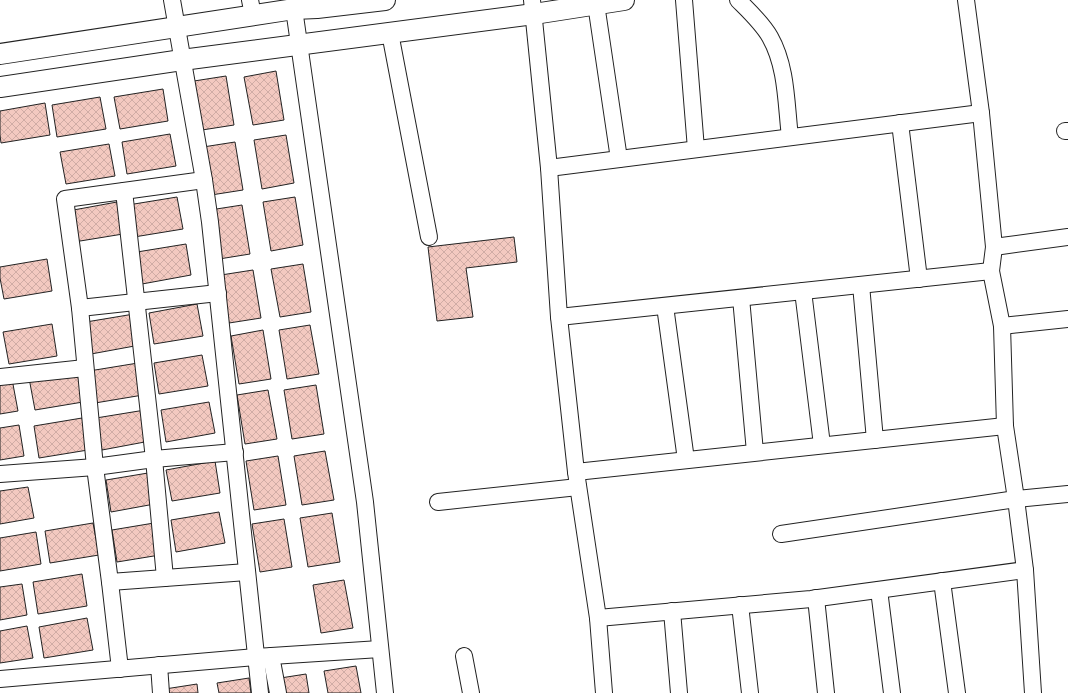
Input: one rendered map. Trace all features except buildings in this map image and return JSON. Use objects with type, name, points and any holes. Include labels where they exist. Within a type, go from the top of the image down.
[{"type":"street","points":[[172,0],[204,180],[218,294],[247,572],[263,657],[278,693]]},
{"type":"street","points":[[0,87],[182,60],[390,33],[533,7],[596,4],[624,0]]},
{"type":"street","points":[[684,0],[696,149]]},
{"type":"street","points":[[738,0],[754,16],[770,37],[778,54],[784,81],[790,137]]},
{"type":"street","points":[[966,0],[981,113],[994,247],[991,271],[1002,326],[1005,426],[1025,570],[1032,693]]},
{"type":"street","points":[[0,54],[176,26],[251,8],[294,10],[316,4],[377,1]]},
{"type":"street","points":[[596,4],[619,159]]},
{"type":"street","points":[[533,7],[548,168],[559,317],[577,479],[598,618],[604,693]]},
{"type":"street","points":[[294,10],[365,502],[385,693]]},
{"type":"street","points":[[390,33],[429,237]]},
{"type":"street","points":[[548,168],[981,113]]},
{"type":"street","points":[[900,123],[919,279]]},
{"type":"street","points":[[120,669],[95,467],[80,308],[65,199],[204,180]]},
{"type":"street","points":[[124,191],[154,459],[165,578]]},
{"type":"street","points":[[994,247],[1068,237]]},
{"type":"street","points":[[559,317],[991,271]]},
{"type":"street","points":[[861,285],[876,440]]},
{"type":"street","points":[[803,291],[822,445]]},
{"type":"street","points":[[80,308],[218,294]]},
{"type":"street","points":[[741,298],[754,452]]},
{"type":"street","points":[[665,306],[686,460]]},
{"type":"street","points":[[1002,326],[1068,319]]},
{"type":"street","points":[[0,377],[86,368]]},
{"type":"street","points":[[438,502],[686,460],[1005,426]]},
{"type":"street","points":[[0,474],[95,467],[154,459],[235,452]]},
{"type":"street","points":[[781,534],[1016,499],[1068,494]]},
{"type":"street","points":[[598,618],[816,598],[1025,570]]},
{"type":"street","points":[[110,582],[247,572]]},
{"type":"street","points":[[942,582],[956,693]]},
{"type":"street","points":[[879,590],[892,693]]},
{"type":"street","points":[[816,598],[826,693]]},
{"type":"street","points":[[740,605],[750,693]]},
{"type":"street","points":[[672,611],[679,693]]},
{"type":"street","points":[[0,679],[159,665],[380,649]]},
{"type":"street","points":[[464,656],[470,693]]},
{"type":"street","points":[[260,693],[263,657]]},
{"type":"street","points":[[159,665],[161,693]]}]
